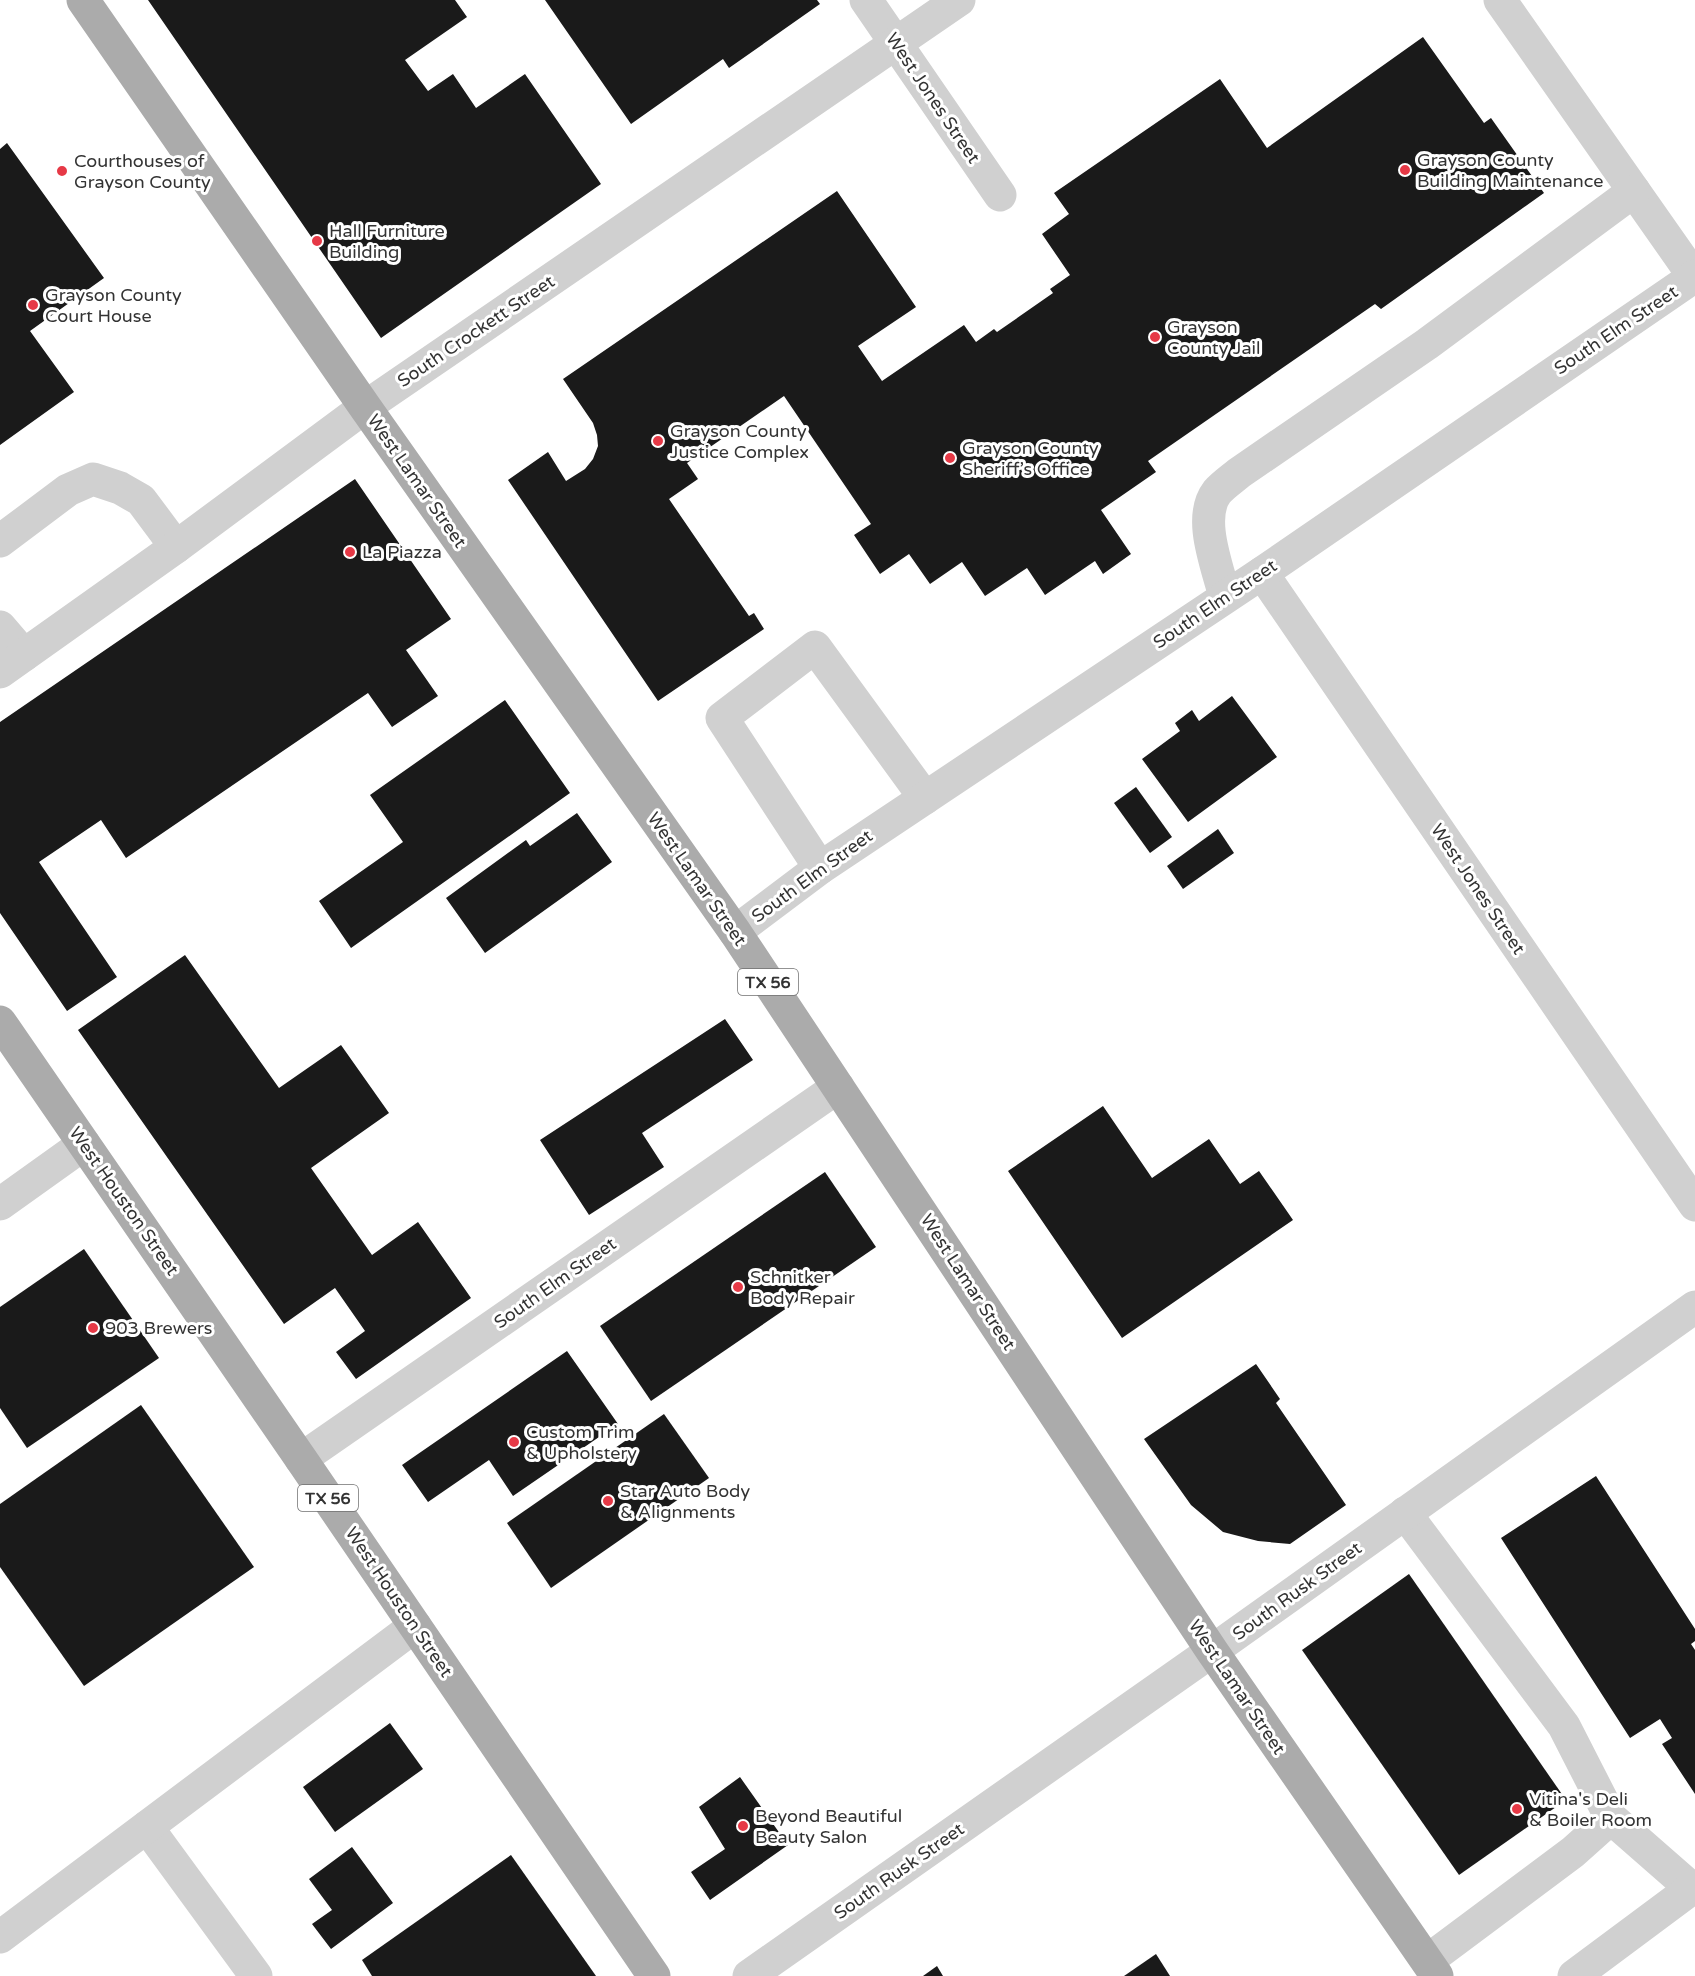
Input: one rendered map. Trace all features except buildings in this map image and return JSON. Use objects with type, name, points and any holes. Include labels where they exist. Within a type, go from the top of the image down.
[{"type":"main road","name":"West Lamar Street","points":[[83,0],[365,407],[735,932],[1212,1651],[1432,1969]]},
{"type":"main road","name":"West Houston Street","points":[[0,1022],[302,1459],[654,1976]]},
{"type":"street","name":"West Jones Street","points":[[866,0],[1000,195]]},
{"type":"street","name":"South Crockett Street","points":[[12,664],[176,547],[365,407],[959,0]]},
{"type":"street","points":[[1500,0],[1695,277]]},
{"type":"street","points":[[1226,597],[1210,541],[1208,512],[1217,492],[1239,473],[1427,344],[1634,191]]},
{"type":"street","name":"South Elm Street","points":[[735,932],[820,868],[1262,573],[1695,277]]},
{"type":"street","points":[[0,541],[68,490],[93,479],[120,488],[141,500],[176,547]]},
{"type":"street","name":"West Jones Street","points":[[1262,573],[1695,1205]]},
{"type":"street","points":[[0,627],[12,664]]},
{"type":"street","points":[[820,868],[722,718],[814,647],[925,798]]},
{"type":"street","name":"South Elm Street","points":[[302,1459],[838,1087]]},
{"type":"street","points":[[0,1204],[84,1144]]},
{"type":"street","name":"South Rusk Street","points":[[749,1976],[1212,1651],[1695,1307]]},
{"type":"street","points":[[1405,1513],[1564,1726],[1611,1818],[1693,1887],[1574,1976]]},
{"type":"street","points":[[0,1937],[415,1626]]},
{"type":"street","points":[[1432,1969],[1611,1818]]},
{"type":"street","points":[[147,1827],[256,1976]]},
{"type":"place","name":"Grayson County Building Maintenance","points":[[1405,170]]},
{"type":"place","name":"Courthouses of Grayson County","points":[[62,171]]},
{"type":"place","name":"Hall Furniture Building","points":[[317,241]]},
{"type":"place","name":"Grayson County Court House","points":[[33,305]]},
{"type":"place","name":"Grayson County Jail","points":[[1155,337]]},
{"type":"place","name":"Grayson County Justice Complex","points":[[658,441]]},
{"type":"place","name":"Grayson County Sheriff’s Office","points":[[950,458]]},
{"type":"place","name":"La Piazza","points":[[350,552]]},
{"type":"place","name":"Schnitker Body Repair","points":[[738,1287]]},
{"type":"place","name":"903 Brewers","points":[[93,1328]]},
{"type":"place","name":"Custom Trim & Upholstery","points":[[514,1442]]},
{"type":"place","name":"Star Auto Body & Alignments","points":[[608,1501]]},
{"type":"place","name":"Vitina's Deli & Boiler Room","points":[[1517,1809]]},
{"type":"place","name":"Beyond Beautiful Beauty Salon","points":[[743,1826]]}]
